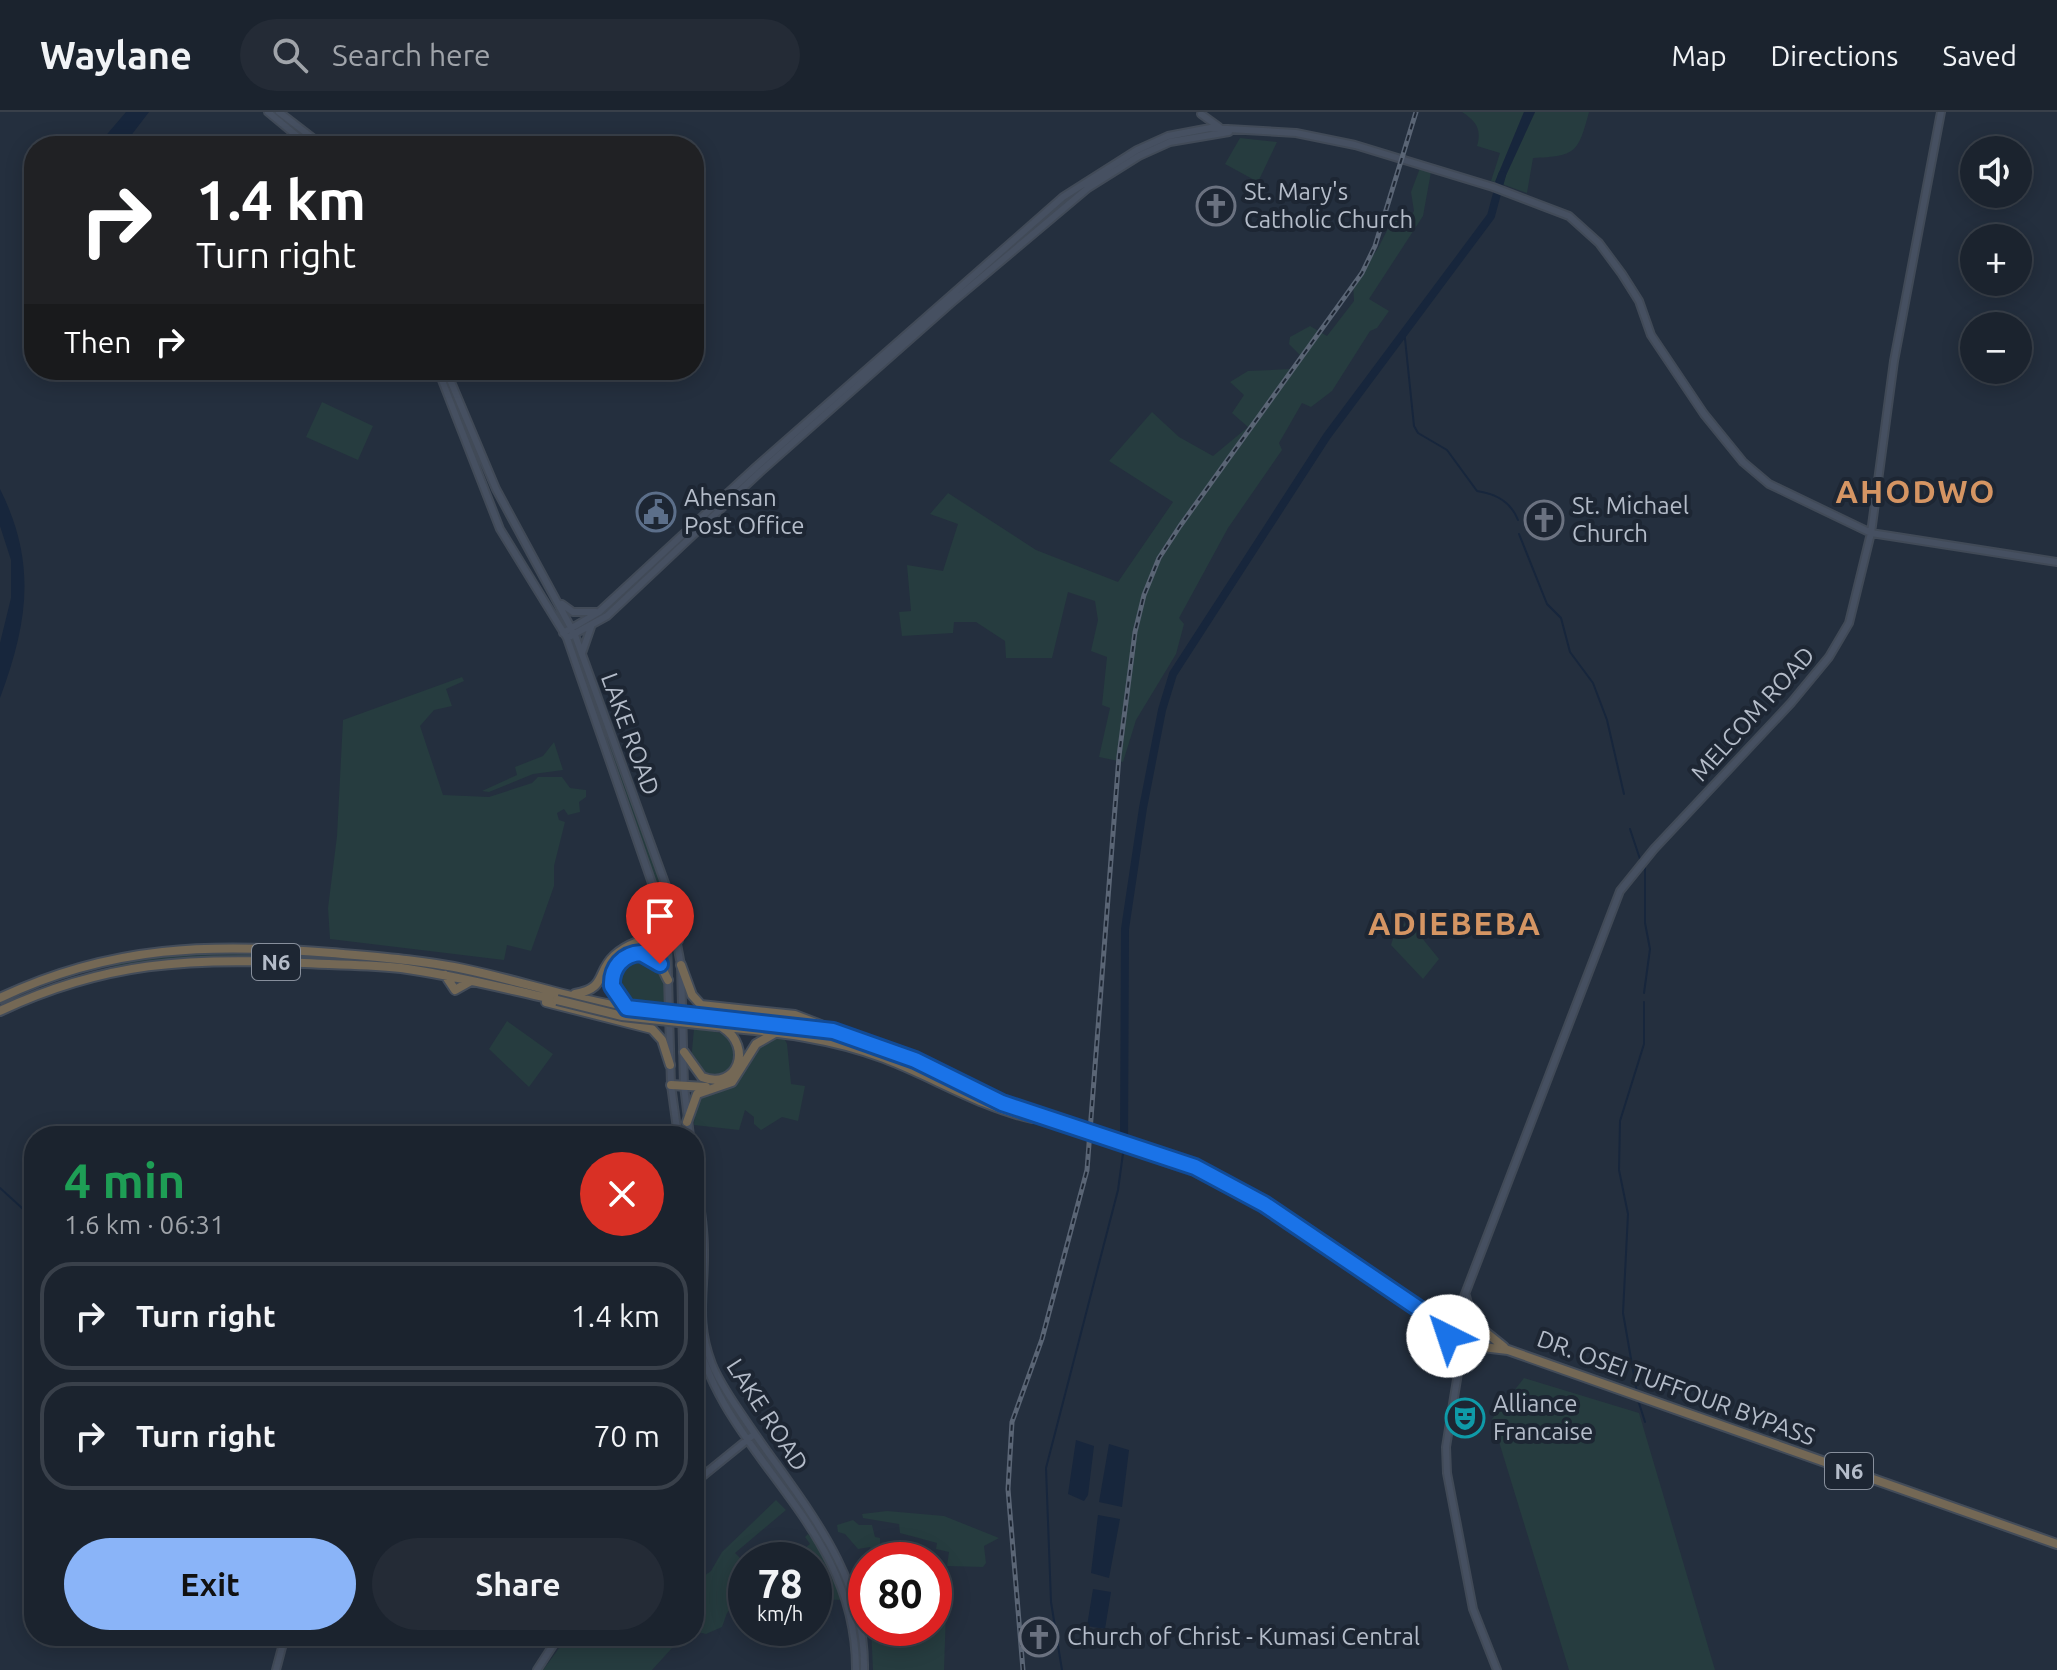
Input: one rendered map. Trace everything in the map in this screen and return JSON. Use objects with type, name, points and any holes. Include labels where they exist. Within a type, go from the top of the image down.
[{"type":"highway","points":[[642,943],[657,921],[657,902]]},
{"type":"highway","points":[[574,995],[595,988],[616,955],[642,943],[678,940]]},
{"type":"highway","name":"N6","points":[[0,998],[57,973],[103,960],[173,948],[220,946],[401,959],[461,968],[631,1008],[833,1031],[915,1060],[1002,1106]]},
{"type":"highway","points":[[631,1008],[614,992],[611,979],[615,967],[624,958],[641,953],[655,958],[668,980]]},
{"type":"highway","name":"N6","points":[[0,1011],[71,981],[171,961],[223,959],[399,968],[445,975],[622,1016],[781,1031],[861,1050],[1002,1106],[1201,1169],[1252,1196],[1434,1319],[1458,1349],[1471,1348]]},
{"type":"highway","points":[[681,965],[692,995],[701,1005],[795,1015],[833,1031]]},
{"type":"highway","points":[[535,996],[551,1005],[652,1029],[662,1040],[670,1065]]},
{"type":"highway","points":[[684,1052],[702,1077],[718,1080],[729,1075],[738,1062],[740,1050],[735,1038],[719,1026]]},
{"type":"highway","points":[[671,1085],[709,1087],[732,1082],[756,1044],[781,1031]]},
{"type":"highway","points":[[687,1122],[694,1098],[709,1087]]},
{"type":"highway","name":"N6","points":[[1434,1319],[1476,1324]]},
{"type":"highway","points":[[1450,1342],[1448,1332],[1454,1321]]},
{"type":"highway","points":[[1471,1348],[1479,1337],[1476,1324]]},
{"type":"highway","name":"DR. OSEI TUFFOUR BYPASS","points":[[1476,1324],[1508,1350]]},
{"type":"highway","name":"DR. OSEI TUFFOUR BYPASS","points":[[1471,1348],[1508,1350],[2057,1544]]},
{"type":"main road","points":[[268,112],[297,136]]},
{"type":"main road","points":[[279,112],[310,136]]},
{"type":"main road","name":"MELCOM ROAD","points":[[1454,1321],[1620,891],[1829,657],[1849,623],[1871,533],[1894,361],[1941,112]]},
{"type":"main road","points":[[1201,113],[1223,128]]},
{"type":"main road","points":[[1188,131],[1201,113]]},
{"type":"main road","points":[[1201,113],[1206,131]]},
{"type":"main road","points":[[565,636],[591,626],[760,472],[1088,188],[1139,156],[1170,142],[1223,128],[1296,133],[1345,142],[1493,187],[1569,216],[1599,243],[1622,274],[1639,301],[1651,335],[1698,406],[1761,478],[1790,496],[1871,533],[2057,562]]},
{"type":"main road","points":[[574,632],[1054,205],[1110,164],[1168,136],[1188,131],[1240,129]]},
{"type":"main road","name":"LAKE ROAD","points":[[442,380],[500,529],[565,636],[657,902],[667,940],[671,1085],[677,1126]]},
{"type":"main road","name":"LAKE ROAD","points":[[450,380],[496,489],[574,632],[666,886],[681,965],[688,1126]]},
{"type":"main road","points":[[557,601],[573,612],[599,612]]},
{"type":"main road","points":[[582,653],[591,626]]},
{"type":"main road","name":"LAKE ROAD","points":[[704,1234],[704,1262]]},
{"type":"main road","points":[[1466,1296],[1476,1324]]},
{"type":"main road","name":"LAKE ROAD","points":[[704,1334],[723,1386],[820,1539],[838,1574],[852,1615],[856,1670]]},
{"type":"main road","points":[[1450,1342],[1459,1367]]},
{"type":"main road","points":[[1471,1348],[1459,1367],[1446,1447],[1447,1473],[1473,1609],[1497,1670]]},
{"type":"main road","name":"LAKE ROAD","points":[[704,1362],[707,1374],[841,1561],[856,1602],[864,1670]]},
{"type":"main road","points":[[704,1475],[752,1436]]},
{"type":"main road","points":[[276,1670],[282,1646]]},
{"type":"main road","points":[[537,1670],[553,1646]]},
{"type":"green space","points":[[1462,112],[1524,112],[1495,182],[1491,181],[1500,153],[1477,146],[1477,126]]},
{"type":"green space","points":[[1535,112],[1589,112],[1582,136],[1573,150],[1558,156],[1533,158],[1527,193],[1502,184]]},
{"type":"green space","points":[[1240,138],[1277,142],[1258,182],[1225,164]]},
{"type":"green space","points":[[1420,168],[1431,172],[1423,216],[1369,299],[1389,311],[1377,328],[1370,331],[1332,391],[1311,407],[1302,403],[1279,443],[1282,450],[1228,528],[1179,618],[1184,624],[1176,654],[1136,720],[1123,762],[1099,757],[1110,708],[1102,705],[1107,657],[1091,651],[1098,620],[1095,601],[1068,592],[1052,658],[1006,658],[1005,641],[976,622],[954,622],[953,633],[902,636],[899,612],[911,611],[907,565],[943,571],[958,524],[930,514],[948,493],[1036,550],[1118,582],[1173,502],[1109,461],[1152,412],[1179,437],[1213,456],[1248,427],[1232,413],[1244,395],[1230,382],[1248,371],[1292,369],[1302,357],[1289,344],[1290,337],[1310,326],[1327,336],[1354,301],[1353,282],[1377,250],[1393,219],[1407,223],[1414,211],[1411,192]]},
{"type":"green space","points":[[322,402],[373,426],[358,460],[306,437]]},
{"type":"green space","points":[[571,640],[575,640],[664,890],[676,939],[668,939],[644,848]]},
{"type":"green space","points":[[462,677],[464,681],[446,689],[452,706],[434,710],[420,726],[443,795],[489,797],[532,783],[538,777],[562,777],[570,788],[586,790],[586,797],[579,802],[580,812],[568,815],[564,809],[557,813],[559,820],[565,822],[554,866],[554,886],[531,951],[507,945],[504,960],[330,939],[328,908],[337,836],[343,720]]},
{"type":"green space","points":[[554,742],[563,770],[533,774],[489,792],[482,791],[517,775],[515,767],[543,756]]},
{"type":"green space","points":[[1409,922],[1439,959],[1423,979],[1391,945],[1397,926]]},
{"type":"green space","points":[[171,952],[278,952],[451,971],[451,974],[241,959],[157,962],[115,968],[114,963]]},
{"type":"green space","points":[[643,957],[662,970],[666,1008],[632,1002],[616,989],[619,967],[629,959]]},
{"type":"green space","points":[[507,1021],[553,1054],[529,1087],[489,1049]]},
{"type":"green space","points":[[694,1029],[719,1033],[732,1043],[736,1050],[728,1072],[717,1077],[701,1073],[691,1061]]},
{"type":"green space","points":[[783,1036],[787,1044],[791,1084],[805,1086],[798,1121],[782,1117],[761,1130],[754,1124],[754,1117],[745,1110],[739,1130],[694,1125],[695,1102],[704,1093],[738,1081],[758,1046]]},
{"type":"green space","points":[[1524,1378],[1639,1413],[1715,1670],[1569,1670],[1492,1419]]},
{"type":"green space","points":[[776,1500],[786,1510],[748,1542],[732,1542]]},
{"type":"green space","points":[[887,1511],[944,1516],[999,1538],[984,1546],[986,1563],[983,1567],[952,1566],[952,1542],[933,1542],[900,1533],[899,1524],[863,1518],[862,1514]]},
{"type":"green space","points":[[853,1520],[859,1525],[872,1525],[880,1542],[852,1542],[845,1534],[838,1532],[837,1525]]},
{"type":"green space","points":[[728,1546],[728,1612],[722,1627],[706,1634],[704,1576]]},
{"type":"green space","points":[[832,1574],[843,1600],[832,1600]]},
{"type":"green space","points":[[561,1646],[674,1646],[652,1670],[543,1670]]},
{"type":"green space","points":[[872,1646],[945,1646],[944,1670],[873,1670]]},
{"type":"water","points":[[126,112],[149,112],[131,136],[106,136]]},
{"type":"water","points":[[1524,112],[1535,112],[1502,184],[1495,182]]},
{"type":"water","points":[[0,489],[20,542],[24,593],[17,644],[0,698],[0,643],[11,598],[11,560],[0,526]]},
{"type":"water","points":[[1076,1440],[1094,1446],[1088,1495],[1084,1501],[1068,1494]]},
{"type":"water","points":[[1109,1444],[1129,1450],[1122,1507],[1099,1502]]},
{"type":"water","points":[[1098,1515],[1120,1519],[1109,1578],[1091,1573]]},
{"type":"water","points":[[1093,1589],[1111,1592],[1105,1629],[1087,1626]]},
{"type":"waterway","points":[[1124,1144],[1125,929],[1143,808],[1162,710],[1173,674],[1327,436],[1491,216],[1502,175]]},
{"type":"waterway","points":[[1404,329],[1414,426],[1418,433],[1447,450],[1477,491],[1502,500],[1518,520]]},
{"type":"waterway","points":[[1519,534],[1547,604],[1561,618],[1570,652],[1593,683],[1607,720],[1624,794]]},
{"type":"waterway","points":[[1630,829],[1640,859]]},
{"type":"waterway","points":[[1644,993],[1650,949],[1645,923],[1645,865]]},
{"type":"waterway","points":[[1637,1393],[1623,1313],[1628,1214],[1619,1170],[1620,1121],[1644,1044],[1644,1002]]},
{"type":"waterway","points":[[1062,1670],[1051,1602],[1046,1468],[1118,1190],[1124,1146]]},
{"type":"waterway","points":[[0,1188],[24,1210]]},
{"type":"waterway","points":[[1638,1400],[1645,1422]]},
{"type":"railway","points":[[1023,1670],[1008,1489],[1012,1422],[1042,1339],[1087,1170],[1119,756],[1135,632],[1144,595],[1159,558],[1180,526],[1362,273],[1375,246],[1416,112]]},
{"type":"place","name":"St. Mary's Catholic Church","points":[[1216,206]]},
{"type":"place","name":"Ahensan Post Office","points":[[656,512]]},
{"type":"place","name":"St. Michael Church","points":[[1544,520]]},
{"type":"place","name":"Alliance Francaise","points":[[1465,1418]]},
{"type":"place","name":"Church of Christ - Kumasi Central","points":[[1039,1637]]},
{"type":"district","name":"AHODWO","points":[[1916,492]]},
{"type":"district","name":"ADIEBEBA","points":[[1455,924]]},
{"type":"route","points":[[660,964],[647,954],[634,953],[615,967],[612,986],[627,1008],[833,1031],[915,1060],[1002,1103],[1195,1167],[1264,1204],[1434,1319],[1453,1321],[1448,1336]]}]
